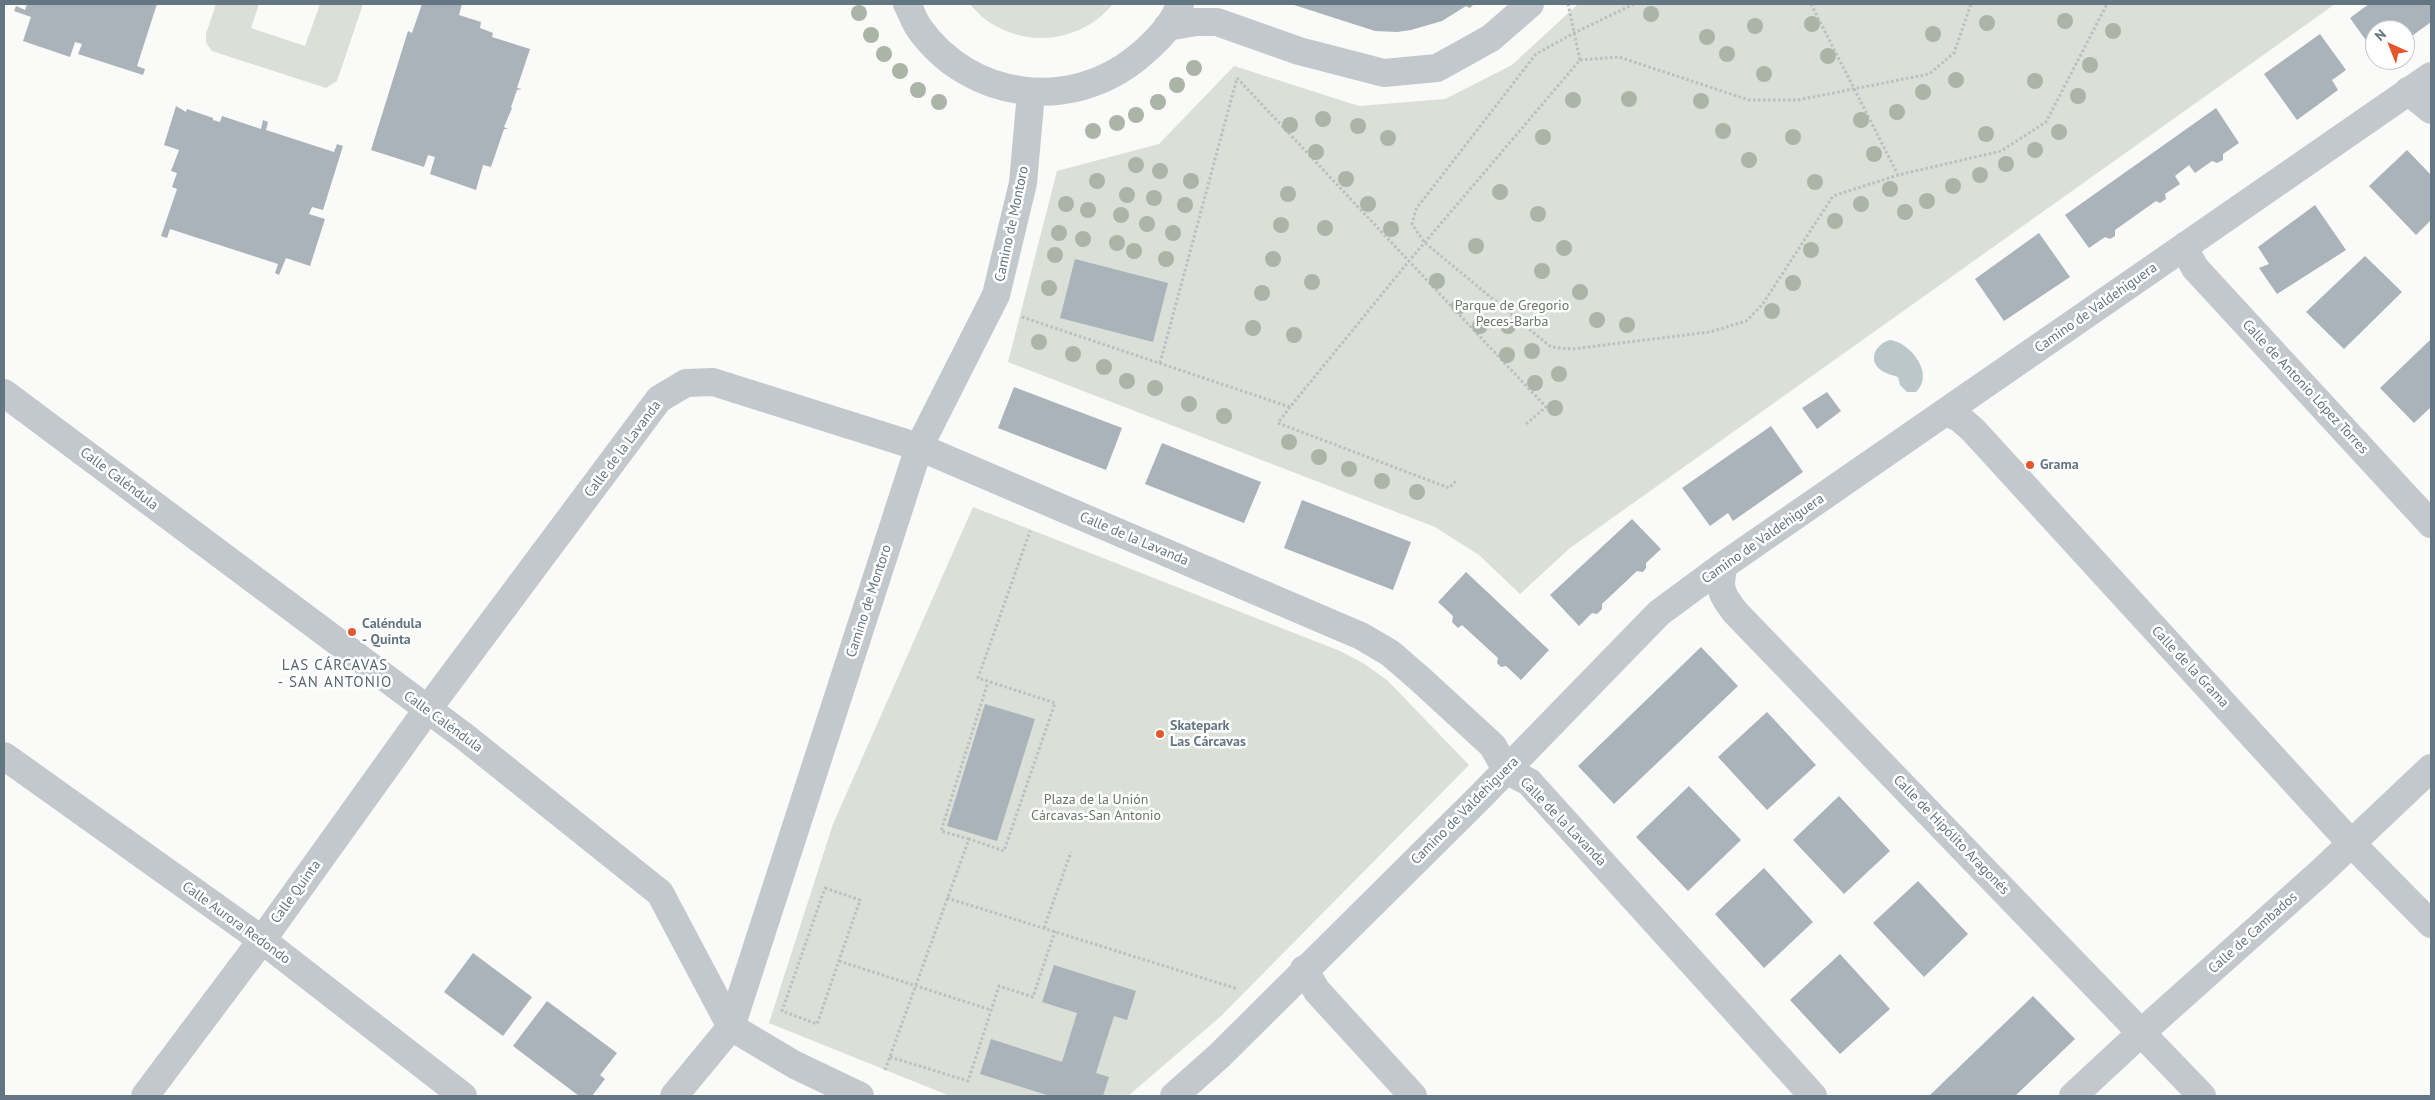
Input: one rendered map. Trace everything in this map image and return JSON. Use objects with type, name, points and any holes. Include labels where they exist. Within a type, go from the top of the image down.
[{"type":"street","points":[[907,4],[918,27],[948,60],[987,82],[1031,93],[1078,89],[1120,72],[1156,42],[1173,15],[1196,22],[1217,22],[1299,51],[1384,74],[1437,68],[1491,38],[1530,4]]},
{"type":"street","name":"Camino de Valdehiguera","points":[[1174,1096],[1219,1056],[1304,969],[1506,770],[1659,613],[2431,76]]},
{"type":"street","points":[[2408,91],[2431,110]]},
{"type":"street","name":"Camino de Montoro","points":[[674,1096],[731,1028],[918,448],[996,295],[1023,184],[1031,93]]},
{"type":"street","name":"Calle de Antonio López Torres","points":[[2186,245],[2189,257],[2195,268],[2431,524]]},
{"type":"street","name":"Calle de la Lavanda","points":[[427,710],[659,399],[686,383],[713,382],[918,448],[1361,636],[1390,653],[1493,746],[1506,770],[1529,782],[1813,1096]]},
{"type":"street","name":"Calle Caléndula","points":[[4,393],[427,710],[465,736],[660,893],[731,1028]]},
{"type":"street","name":"Calle de la Grama","points":[[1946,413],[1958,417],[1972,430],[2351,843],[2431,924]]},
{"type":"street","name":"Calle de Hipólito Aragonés","points":[[1724,566],[1720,582],[1722,594],[1735,612],[2202,1096]]},
{"type":"street","name":"Calle Quinta","points":[[145,1096],[262,940],[427,710]]},
{"type":"street","name":"Calle Aurora Redondo","points":[[4,756],[262,940],[463,1096]]},
{"type":"street","name":"Calle de Cambados","points":[[2073,1096],[2431,768]]},
{"type":"street","points":[[1304,969],[1317,991],[1413,1096]]},
{"type":"street","points":[[731,1028],[795,1065],[860,1096]]},
{"type":"path","points":[[1568,4],[1580,60]]},
{"type":"path","points":[[1634,4],[1574,32],[1536,54],[1416,209],[1412,224],[1424,242],[1551,347],[1572,349],[1710,332],[1746,321],[1762,305],[1833,196],[1898,175],[2001,151],[2046,122],[2107,4]]},
{"type":"path","points":[[1812,4],[1898,175]]},
{"type":"path","points":[[1456,481],[1449,488],[1278,423],[1408,260],[1580,60],[1619,57],[1749,100],[1798,100],[1929,74],[1954,53],[1971,4]]},
{"type":"path","points":[[1160,363],[1237,78],[1546,407],[1526,424]]},
{"type":"path","points":[[1014,315],[1290,407]]},
{"type":"path","points":[[988,682],[941,831],[1004,851],[1055,703],[978,678],[1031,528]]},
{"type":"path","points":[[885,1070],[969,839]]},
{"type":"path","points":[[1044,928],[1071,852]]},
{"type":"path","points":[[825,888],[860,900],[840,961],[817,1024],[782,1011],[825,888]]},
{"type":"path","points":[[947,898],[1245,991]]},
{"type":"path","points":[[890,1057],[968,1081],[998,986],[1033,998],[1055,931]]},
{"type":"path","points":[[840,961],[991,1010]]},
{"type":"green space","points":[[216,4],[259,4],[251,28],[305,46],[320,4],[363,4],[337,81],[326,88],[212,51],[206,43],[206,34]]},
{"type":"green space","points":[[969,4],[1113,4],[1100,17],[1071,33],[1055,37],[1038,38],[1021,36],[1005,30],[986,20]]},
{"type":"green space","name":"Parque de Gregorio Peces-Barba","points":[[1578,4],[2335,4],[1570,548],[1520,594],[1479,555],[1435,527],[1008,362],[1057,171],[1159,144],[1234,66],[1359,106],[1445,99],[1512,65]]},
{"type":"green space","name":"Plaza de la Unión Cárcavas-San Antonio","points":[[973,507],[1340,651],[1363,663],[1387,680],[1469,765],[1220,1017],[1128,1096],[950,1096],[769,1023],[833,824]]},
{"type":"shaded area","points":[[1890,340],[1906,347],[1918,360],[1922,368],[1923,377],[1921,385],[1916,392],[1907,392],[1900,385],[1898,377],[1888,374],[1877,367],[1874,358],[1875,353],[1880,345]]},
{"type":"building","points":[[27,4],[157,4],[137,66],[145,69],[143,75],[78,54],[82,44],[75,42],[70,57],[23,41],[31,17],[14,11],[16,6],[25,10]]},
{"type":"building","points":[[422,4],[462,4],[459,15],[481,22],[480,28],[493,33],[492,37],[530,49],[517,88],[522,89],[517,90],[504,127],[508,129],[504,129],[491,167],[483,165],[476,190],[430,174],[435,157],[428,155],[424,167],[371,150],[408,31],[412,33]]},
{"type":"building","points":[[1291,4],[1474,4],[1470,8],[1466,6],[1442,21],[1397,32],[1375,31]]},
{"type":"building","points":[[2369,4],[2431,4],[2431,22],[2415,34],[2415,20],[2365,20],[2365,39],[2350,18]]},
{"type":"building","points":[[2320,34],[2346,70],[2332,80],[2338,90],[2297,120],[2264,74]]},
{"type":"building","points":[[176,106],[186,112],[187,109],[220,122],[222,116],[261,129],[263,120],[268,122],[266,130],[334,152],[337,144],[343,146],[323,210],[312,207],[309,214],[325,219],[310,266],[286,258],[279,275],[275,273],[278,264],[170,229],[167,238],[161,236],[177,189],[172,187],[177,173],[171,171],[179,150],[164,145]]},
{"type":"building","points":[[2216,108],[2239,143],[2223,154],[2223,160],[2217,163],[2212,161],[2195,173],[2189,165],[2175,176],[2180,184],[2165,194],[2166,199],[2160,203],[2156,201],[2115,230],[2115,236],[2110,239],[2105,237],[2089,248],[2065,215]]},
{"type":"building","points":[[2407,150],[2431,175],[2431,220],[2416,235],[2369,186]]},
{"type":"building","points":[[2315,205],[2346,250],[2277,294],[2259,268],[2269,264],[2258,247]]},
{"type":"building","points":[[2039,233],[2070,277],[2004,321],[1975,279]]},
{"type":"building","points":[[2365,256],[2402,292],[2344,349],[2306,312]]},
{"type":"building","points":[[1075,259],[1168,283],[1153,342],[1060,318]]},
{"type":"building","points":[[2431,339],[2431,407],[2414,423],[2380,388]]},
{"type":"building","points":[[1014,387],[1122,428],[1106,470],[998,428]]},
{"type":"building","points":[[1827,392],[1841,411],[1817,429],[1802,408]]},
{"type":"building","points":[[1771,426],[1803,472],[1733,521],[1728,513],[1710,526],[1682,488]]},
{"type":"building","points":[[1162,443],[1261,482],[1244,523],[1145,484]]},
{"type":"building","points":[[1302,500],[1411,542],[1393,590],[1284,548]]},
{"type":"building","points":[[1632,519],[1661,549],[1646,563],[1646,568],[1643,572],[1637,571],[1602,604],[1602,609],[1597,614],[1592,613],[1579,626],[1550,595]]},
{"type":"building","points":[[1466,572],[1549,650],[1521,680],[1506,666],[1501,667],[1497,663],[1498,658],[1462,625],[1458,628],[1452,622],[1453,616],[1438,602]]},
{"type":"building","points":[[1701,647],[1738,686],[1614,804],[1578,766]]},
{"type":"building","points":[[985,704],[1035,719],[997,841],[947,826]]},
{"type":"building","points":[[1767,712],[1816,765],[1767,810],[1718,757]]},
{"type":"building","points":[[1689,786],[1741,840],[1688,891],[1636,837]]},
{"type":"building","points":[[1839,796],[1890,851],[1844,894],[1793,840]]},
{"type":"building","points":[[1764,868],[1813,922],[1764,968],[1715,914]]},
{"type":"building","points":[[1918,881],[1968,934],[1924,977],[1873,923]]},
{"type":"building","points":[[473,953],[532,997],[503,1036],[444,992]]},
{"type":"building","points":[[1840,954],[1890,1009],[1840,1054],[1790,1000]]},
{"type":"building","points":[[1054,965],[1136,991],[1127,1020],[1114,1016],[1096,1073],[1109,1077],[1103,1096],[1050,1096],[980,1074],[991,1039],[1062,1062],[1077,1013],[1042,1002]]},
{"type":"building","points":[[2033,996],[2075,1039],[2015,1096],[1929,1096]]},
{"type":"building","points":[[547,1001],[617,1053],[600,1075],[605,1079],[592,1096],[579,1096],[513,1046]]},
{"type":"place","name":"Grama","points":[[2030,465]]},
{"type":"place","name":"Caléndula - Quinta","points":[[352,632]]},
{"type":"place","name":"Skatepark Las Cárcavas","points":[[1160,734]]},
{"type":"district","name":"LAS CÁRCAVAS - SAN ANTONIO","points":[[335,674]]}]
